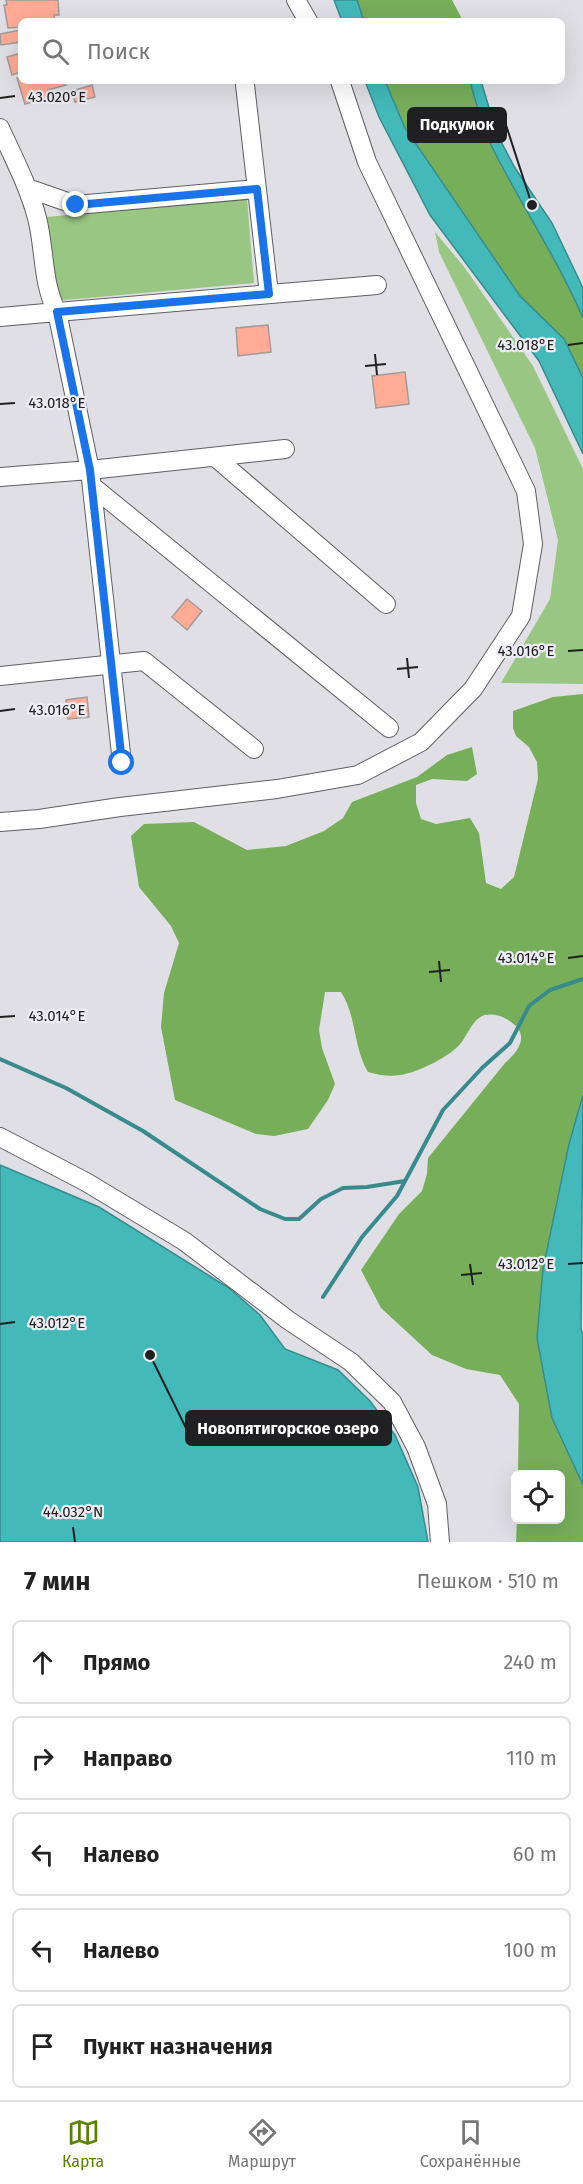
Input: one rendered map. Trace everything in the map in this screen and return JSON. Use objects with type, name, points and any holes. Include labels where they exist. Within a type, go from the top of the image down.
[{"type":"street","points":[[297,0],[306,18]]},
{"type":"street","points":[[0,822],[277,789],[358,775],[421,742],[474,689],[522,616],[533,544],[526,491],[367,162],[341,84]]},
{"type":"street","points":[[245,85],[269,294]]},
{"type":"street","points":[[0,128],[37,217],[50,296],[57,312],[91,478],[122,763]]},
{"type":"street","points":[[33,190],[76,205],[257,189]]},
{"type":"street","points":[[0,317],[377,285]]},
{"type":"street","points":[[0,477],[91,478],[215,457],[285,449]]},
{"type":"street","points":[[215,457],[386,604]]},
{"type":"street","points":[[91,478],[389,728]]},
{"type":"street","points":[[0,676],[144,661],[255,749]]},
{"type":"street","points":[[0,1137],[86,1182],[184,1241],[288,1320],[351,1362],[392,1402],[416,1448],[437,1504],[440,1542]]},
{"type":"green space","points":[[357,0],[452,0],[461,18],[363,18]]},
{"type":"green space","points":[[386,84],[471,84],[480,118],[492,146],[567,281],[583,318],[583,378],[564,339],[520,296],[405,128]]},
{"type":"green space","points":[[247,199],[254,283],[54,301],[46,217]]},
{"type":"green space","points":[[435,232],[465,268],[533,366],[583,469],[583,684],[501,683],[550,599],[558,540],[535,448],[439,252]]},
{"type":"green space","points":[[583,694],[583,1095],[569,1144],[543,1269],[537,1338],[552,1418],[583,1485],[583,1542],[516,1542],[517,1524],[565,1524],[565,1470],[518,1470],[519,1404],[500,1375],[466,1369],[432,1355],[381,1308],[361,1270],[399,1214],[422,1191],[427,1174],[428,1158],[515,1053],[520,1043],[520,1032],[505,1018],[485,1015],[474,1023],[456,1048],[433,1063],[400,1075],[376,1074],[368,1072],[363,1062],[350,1012],[341,992],[325,992],[319,1030],[322,1048],[335,1084],[328,1100],[308,1129],[274,1136],[256,1134],[175,1100],[161,1027],[164,993],[179,943],[171,926],[139,887],[131,836],[144,824],[194,822],[247,850],[286,846],[324,831],[343,818],[352,802],[417,777],[447,755],[472,747],[477,774],[467,781],[432,779],[416,785],[416,803],[421,819],[436,824],[470,818],[479,833],[486,883],[501,889],[514,877],[538,779],[537,762],[529,747],[516,736],[513,728],[513,711],[553,697]]},
{"type":"water","points":[[334,0],[357,0],[363,18],[341,18]]},
{"type":"water","points":[[366,84],[386,84],[405,128],[520,296],[564,339],[583,378],[583,454],[539,361],[430,215],[379,117]]},
{"type":"water","points":[[471,84],[482,84],[497,134],[515,168],[552,223],[583,288],[583,318],[562,274],[492,147],[482,123]]},
{"type":"water","points":[[583,1095],[581,1329],[583,1335],[583,1485],[552,1418],[537,1338],[543,1269],[569,1144]]},
{"type":"water","points":[[0,1165],[99,1207],[229,1288],[260,1315],[285,1349],[338,1370],[370,1401],[395,1435],[418,1487],[428,1542],[0,1542]]},
{"type":"building","points":[[6,0],[58,0],[59,15],[54,15],[54,18],[18,18],[18,27],[8,28],[4,5],[7,5]]},
{"type":"building","points":[[18,31],[18,42],[1,45],[0,34]]},
{"type":"building","points":[[18,54],[18,73],[12,75],[7,57]]},
{"type":"building","points":[[19,84],[66,85],[48,90],[50,97],[25,104]]},
{"type":"building","points":[[92,85],[95,97],[75,102],[72,91]]},
{"type":"building","points":[[268,325],[271,352],[238,356],[236,328]]},
{"type":"building","points":[[405,372],[409,404],[376,408],[372,376]]},
{"type":"building","points":[[187,599],[202,611],[187,630],[172,617]]},
{"type":"building","points":[[87,697],[89,717],[68,719],[66,700]]},
{"type":"waterway","points":[[323,1297],[362,1237],[397,1196],[443,1110],[482,1068],[510,1043],[529,1006],[550,990],[583,979]]},
{"type":"waterway","points":[[0,1059],[66,1088],[143,1131],[260,1209],[285,1219],[299,1219],[321,1199],[343,1188],[405,1181]]},
{"type":"place","name":"Подкумок","points":[[532,205]]},
{"type":"place","name":"Новопятигорское озеро","points":[[150,1355]]},
{"type":"route","points":[[76,205],[257,189],[269,294],[57,312],[90,470],[122,763]]}]
